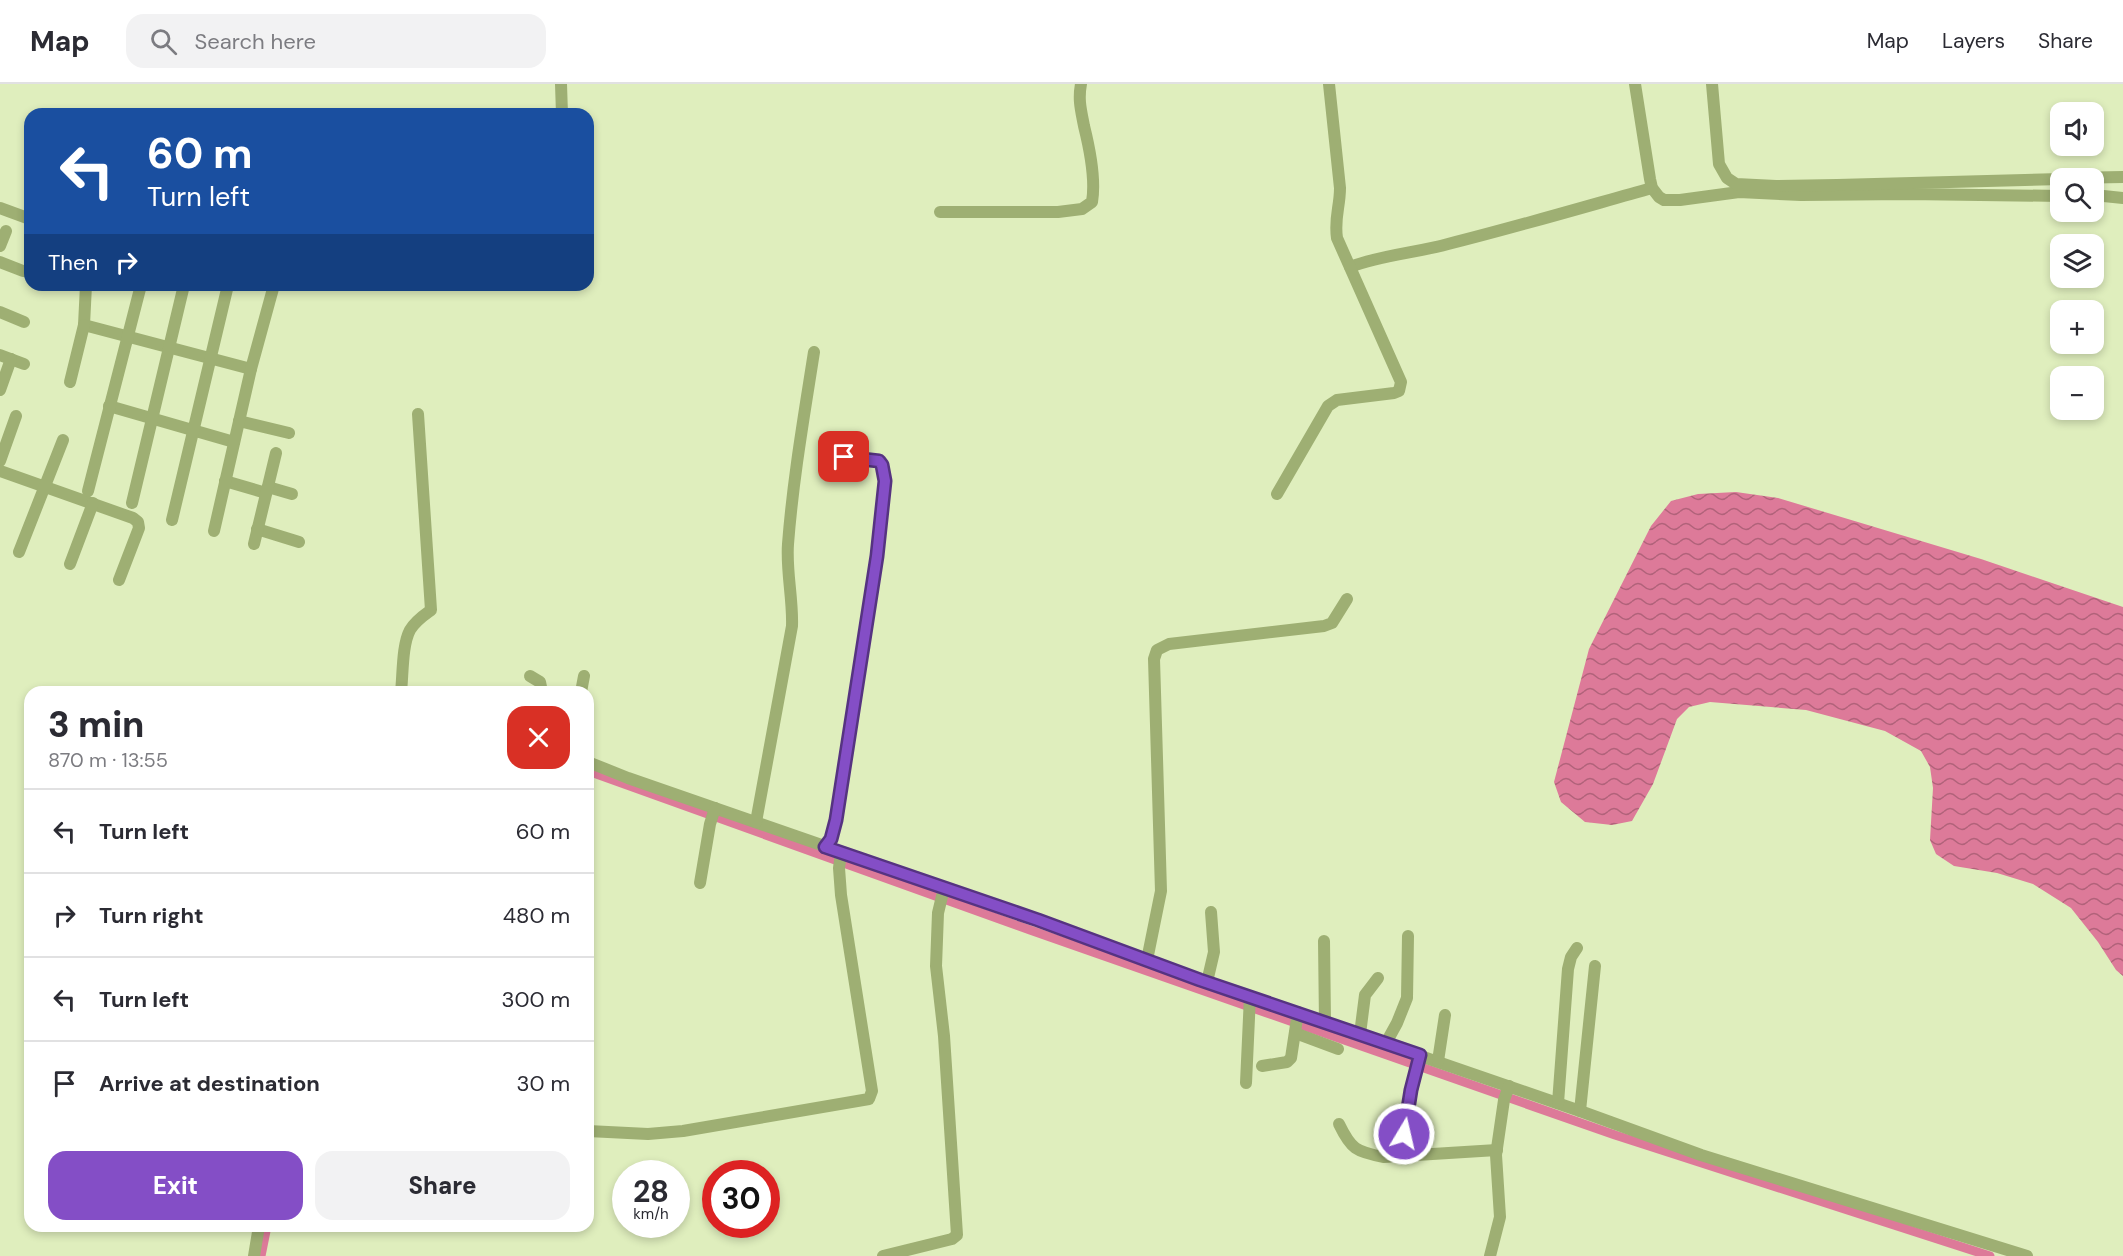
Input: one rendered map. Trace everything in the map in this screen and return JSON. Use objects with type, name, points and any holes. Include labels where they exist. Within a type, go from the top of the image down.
[{"type":"street","points":[[561,84],[562,108]]},
{"type":"street","points":[[940,212],[1058,212],[1082,208],[1092,202],[1094,191],[1089,153],[1078,104],[1081,84]]},
{"type":"street","points":[[1277,494],[1328,406],[1337,400],[1394,393],[1401,387],[1401,382],[1337,238],[1335,227],[1340,188],[1329,84]]},
{"type":"street","points":[[1635,84],[1652,188],[1664,200],[1739,192],[1801,195],[2050,196]]},
{"type":"street","points":[[1712,84],[1719,164],[1727,178],[1736,184],[1776,186],[2050,179]]},
{"type":"street","points":[[2104,177],[2123,177]]},
{"type":"street","points":[[1350,267],[1388,255],[1460,242],[1652,188]]},
{"type":"street","points":[[2104,196],[2123,198]]},
{"type":"street","points":[[0,208],[24,217]]},
{"type":"street","points":[[0,246],[6,231]]},
{"type":"street","points":[[0,262],[23,271]]},
{"type":"street","points":[[70,381],[84,325],[86,291]]},
{"type":"street","points":[[87,491],[139,291]]},
{"type":"street","points":[[132,503],[183,291]]},
{"type":"street","points":[[172,520],[227,291]]},
{"type":"street","points":[[214,531],[251,369],[272,291]]},
{"type":"street","points":[[0,312],[24,322]]},
{"type":"street","points":[[84,325],[251,369]]},
{"type":"street","points":[[756,822],[792,626],[788,545],[814,352]]},
{"type":"street","points":[[0,390],[6,357],[24,364]]},
{"type":"street","points":[[110,406],[234,442]]},
{"type":"street","points":[[402,686],[406,644],[410,630],[418,619],[431,610],[418,414]]},
{"type":"street","points":[[0,461],[16,416]]},
{"type":"street","points":[[239,421],[290,433]]},
{"type":"street","points":[[19,552],[63,440]]},
{"type":"street","points":[[254,544],[276,453]]},
{"type":"street","points":[[825,847],[831,839],[836,820],[877,556],[885,481],[879,461],[834,456]]},
{"type":"street","points":[[0,471],[93,503],[138,522],[139,528],[119,580]]},
{"type":"street","points":[[225,481],[292,494]]},
{"type":"street","points":[[70,564],[93,503]]},
{"type":"street","points":[[257,529],[298,542]]},
{"type":"street","points":[[1147,960],[1161,891],[1154,659],[1157,650],[1169,644],[1324,626],[1332,623],[1347,599]]},
{"type":"street","points":[[530,676],[540,682],[541,686]]},
{"type":"street","points":[[582,686],[584,676]]},
{"type":"street","points":[[594,764],[713,815],[756,822],[825,847],[840,859],[1147,960],[1386,1043],[1418,1062],[1438,1061],[1506,1093],[1558,1103],[1701,1155],[2027,1256]]},
{"type":"street","points":[[700,883],[713,815]]},
{"type":"street","points":[[594,1131],[648,1134],[683,1131],[868,1099],[872,1091],[841,895],[840,859]]},
{"type":"street","points":[[883,1256],[952,1239],[957,1235],[944,1036],[936,966],[938,913],[942,894]]},
{"type":"street","points":[[1207,982],[1214,952],[1211,912]]},
{"type":"street","points":[[1386,1043],[1407,998],[1408,936]]},
{"type":"street","points":[[1324,941],[1325,1022]]},
{"type":"street","points":[[1558,1103],[1568,969],[1571,957],[1577,948]]},
{"type":"street","points":[[1580,1111],[1595,966]]},
{"type":"street","points":[[1360,1034],[1365,995],[1378,978]]},
{"type":"street","points":[[1246,1083],[1250,996]]},
{"type":"street","points":[[1262,1066],[1287,1062],[1293,1051],[1298,1012]]},
{"type":"street","points":[[1438,1061],[1445,1015]]},
{"type":"street","points":[[1295,1033],[1338,1048]]},
{"type":"street","points":[[1403,1156],[1406,1118],[1418,1062]]},
{"type":"street","points":[[1490,1256],[1500,1217],[1497,1150],[1506,1093]]},
{"type":"street","points":[[1339,1124],[1348,1143],[1358,1150],[1384,1157],[1497,1150]]},
{"type":"street","points":[[254,1256],[258,1232]]},
{"type":"water","points":[[1736,492],[1778,498],[1981,559],[2123,607],[2123,976],[2116,970],[2098,942],[2071,908],[2033,884],[1997,873],[1954,866],[1936,854],[1930,840],[1933,788],[1930,767],[1921,751],[1885,731],[1806,710],[1710,702],[1689,707],[1677,719],[1653,784],[1632,821],[1612,825],[1585,822],[1561,802],[1554,782],[1589,649],[1651,526],[1671,501],[1698,494]]},
{"type":"waterway","points":[[594,773],[1030,930],[1615,1135],[1990,1256]]},
{"type":"waterway","points":[[261,1256],[266,1232]]},
{"type":"route","points":[[844,457],[879,461],[885,481],[877,556],[842,769],[836,820],[831,839],[825,847],[1038,920],[1200,980],[1420,1055],[1411,1090],[1404,1134]]}]
